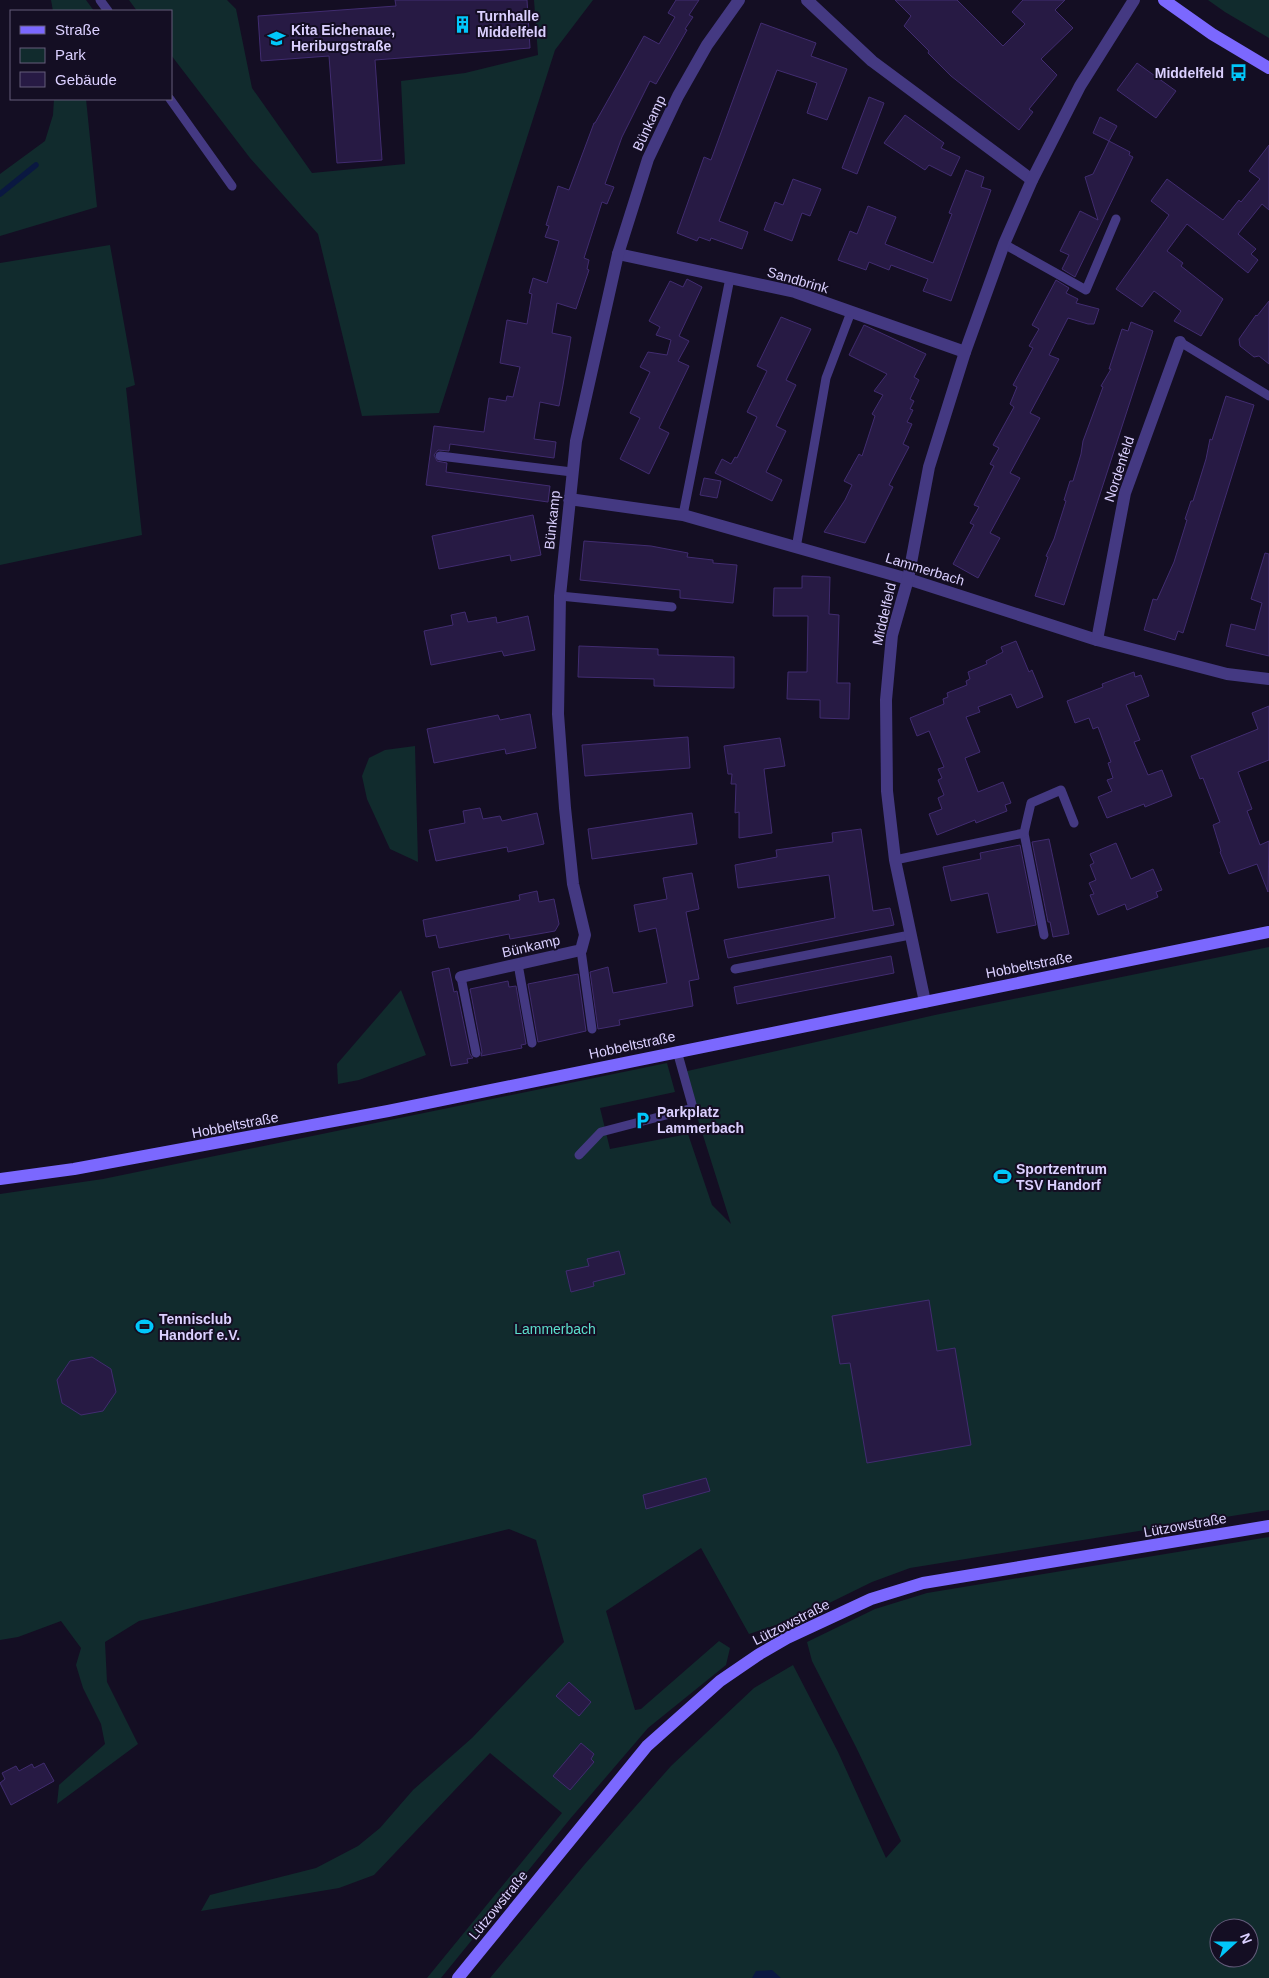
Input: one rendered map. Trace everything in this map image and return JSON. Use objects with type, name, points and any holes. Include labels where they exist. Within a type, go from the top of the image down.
[{"type":"street","name":"Bünkamp","points":[[461,978],[581,950],[585,935],[573,884],[559,723],[560,596],[576,441],[618,254],[648,159],[678,96],[707,44],[739,0]]},
{"type":"street","points":[[807,0],[872,61],[1032,180]]},
{"type":"street","name":"Middelfeld","points":[[925,1002],[895,860],[887,791],[886,700],[892,635],[908,579],[928,467],[965,352],[1004,244],[1032,180],[1080,86],[1134,0]]},
{"type":"street","points":[[1164,0],[1212,34],[1269,68]]},
{"type":"street","name":"Sandbrink","points":[[618,254],[795,292],[965,352]]},
{"type":"street","name":"Nordenfeld","points":[[1096,640],[1125,492],[1180,342]]},
{"type":"street","name":"Lammerbach","points":[[569,498],[683,516],[908,579],[1096,640],[1227,674],[1269,679]]},
{"type":"street","name":"Hobbeltstraße","points":[[0,1179],[74,1169],[388,1111],[1269,932]]},
{"type":"street","name":"Lützowstraße","points":[[458,1978],[647,1746],[720,1681],[787,1638],[871,1600],[923,1583],[1269,1526]]},
{"type":"lane","points":[[171,100],[232,186]]},
{"type":"lane","points":[[1004,244],[1086,290],[1116,219]]},
{"type":"lane","points":[[683,516],[730,278]]},
{"type":"lane","points":[[796,548],[826,378],[851,312]]},
{"type":"lane","points":[[1180,342],[1269,396]]},
{"type":"lane","points":[[440,456],[572,472]]},
{"type":"lane","points":[[560,596],[672,607]]},
{"type":"lane","points":[[1044,935],[1024,834],[1031,803],[1061,790],[1074,824]]},
{"type":"lane","points":[[895,860],[1024,834]]},
{"type":"lane","points":[[735,969],[910,935]]},
{"type":"lane","points":[[581,950],[592,1030]]},
{"type":"lane","points":[[518,964],[532,1043]]},
{"type":"lane","points":[[461,978],[476,1053]]},
{"type":"lane","points":[[579,1155],[601,1132],[693,1108],[677,1051]]},
{"type":"green space","points":[[51,0],[86,0],[93,10],[53,10]]},
{"type":"green space","points":[[129,0],[227,0],[236,9],[252,88],[312,173],[405,164],[401,81],[465,73],[538,55],[534,0],[593,0],[555,50],[439,413],[362,416],[318,234],[250,158],[172,56],[172,10],[136,10]]},
{"type":"green space","points":[[1208,0],[1269,0],[1269,38],[1225,12]]},
{"type":"green space","points":[[54,100],[86,100],[97,207],[0,236],[0,174],[45,141],[53,115]]},
{"type":"green space","points":[[110,245],[135,385],[126,388],[142,535],[0,565],[0,263]]},
{"type":"green space","points":[[415,746],[418,862],[390,849],[367,799],[362,776],[369,758],[385,750]]},
{"type":"green space","points":[[1269,947],[1269,1510],[910,1568],[872,1582],[788,1621],[749,1634],[701,1548],[606,1611],[635,1710],[641,1709],[719,1641],[730,1648],[726,1665],[648,1728],[570,1819],[441,1978],[427,1978],[562,1813],[490,1753],[374,1875],[339,1888],[201,1911],[210,1895],[316,1868],[358,1846],[380,1828],[413,1790],[472,1738],[564,1642],[536,1540],[509,1529],[139,1621],[105,1642],[107,1682],[138,1744],[57,1804],[59,1785],[105,1744],[101,1724],[83,1688],[76,1665],[81,1648],[61,1621],[18,1637],[0,1640],[0,1194],[103,1179],[667,1063],[675,1092],[600,1108],[610,1149],[688,1134],[712,1205],[731,1224],[683,1072],[935,1015]]},
{"type":"green space","points":[[401,990],[426,1055],[359,1080],[338,1084],[337,1064]]},
{"type":"green space","points":[[1269,1537],[1269,1978],[490,1978],[585,1864],[671,1766],[754,1688],[793,1665],[838,1752],[886,1858],[901,1841],[812,1661],[807,1642],[875,1609],[927,1593]]},
{"type":"water","points":[[772,1970],[781,1978],[752,1978],[756,1971]]},
{"type":"building","points":[[395,0],[527,0],[530,48],[375,60],[382,160],[337,163],[329,56],[261,61],[258,16],[396,6]]},
{"type":"building","points":[[676,0],[699,0],[689,15],[693,17],[685,29],[687,30],[656,84],[650,81],[622,137],[605,184],[614,187],[607,204],[602,202],[584,258],[589,260],[587,269],[589,270],[576,309],[557,303],[552,333],[571,337],[563,385],[559,406],[540,402],[534,439],[556,442],[554,458],[450,444],[449,451],[438,450],[434,455],[437,461],[447,463],[446,472],[550,486],[548,502],[426,485],[434,426],[484,432],[489,398],[506,401],[507,396],[513,397],[520,367],[500,363],[507,320],[527,324],[532,294],[529,293],[533,278],[547,283],[559,241],[545,237],[549,226],[546,225],[558,186],[569,190],[594,123],[644,36],[659,44],[675,17],[668,13]]},
{"type":"building","points":[[895,0],[957,0],[1003,46],[1025,24],[1012,12],[1023,0],[1065,0],[1055,10],[1073,28],[1041,59],[1057,75],[1029,109],[1033,112],[1019,130],[951,76],[928,53],[929,51],[904,26],[911,16]]},
{"type":"building","points":[[761,23],[816,43],[811,56],[847,69],[827,120],[807,113],[817,83],[777,70],[719,221],[748,232],[742,249],[711,238],[710,241],[699,237],[697,241],[677,233],[704,157],[711,160]]},
{"type":"building","points":[[1137,63],[1176,91],[1156,118],[1117,90]]},
{"type":"building","points":[[869,97],[884,103],[857,174],[842,168]]},
{"type":"building","points":[[905,115],[944,143],[941,148],[960,157],[951,176],[929,165],[925,170],[884,143]]},
{"type":"building","points":[[1100,117],[1117,126],[1109,141],[1093,133]]},
{"type":"building","points":[[1109,141],[1130,152],[1129,155],[1133,157],[1075,277],[1062,269],[1069,255],[1060,251],[1080,211],[1098,220],[1085,177],[1093,174]]},
{"type":"building","points":[[1269,145],[1269,210],[1262,204],[1238,234],[1256,249],[1251,254],[1258,260],[1248,273],[1187,224],[1167,251],[1183,263],[1181,266],[1223,299],[1201,336],[1174,321],[1181,311],[1154,291],[1142,307],[1116,289],[1169,215],[1151,201],[1167,179],[1223,220],[1239,200],[1241,202],[1260,179],[1249,171]]},
{"type":"building","points":[[966,170],[984,177],[981,187],[991,190],[951,301],[923,291],[928,279],[891,265],[889,270],[869,262],[866,270],[838,260],[850,231],[857,234],[868,206],[896,217],[885,244],[933,263],[952,214],[949,213]]},
{"type":"building","points":[[793,179],[821,189],[810,216],[802,213],[792,241],[764,230],[775,202],[783,205]]},
{"type":"building","points":[[687,279],[702,287],[679,336],[689,341],[678,361],[689,366],[659,428],[669,433],[649,474],[620,459],[640,418],[630,413],[650,372],[640,367],[648,352],[667,355],[671,340],[656,335],[660,327],[649,321],[670,281],[683,287]]},
{"type":"building","points":[[1056,280],[1069,288],[1066,293],[1078,299],[1076,303],[1099,309],[1094,324],[1068,318],[1049,355],[1059,359],[1030,413],[1040,418],[1010,473],[1020,478],[990,533],[1000,538],[978,578],[953,564],[974,525],[970,523],[979,507],[974,505],[994,466],[990,464],[999,448],[993,445],[1014,407],[1010,404],[1017,387],[1013,385],[1033,348],[1029,346],[1039,329],[1032,325]]},
{"type":"building","points":[[1269,301],[1269,364],[1259,356],[1254,357],[1240,346],[1239,339],[1256,315]]},
{"type":"building","points":[[781,317],[811,329],[786,380],[796,385],[776,426],[786,431],[766,472],[782,480],[772,501],[715,473],[722,459],[731,464],[735,457],[737,458],[757,417],[747,412],[767,371],[757,366]]},
{"type":"building","points":[[1131,322],[1153,331],[1064,605],[1035,596],[1048,557],[1046,556],[1054,539],[1066,501],[1064,500],[1070,481],[1073,481],[1083,441],[1103,387],[1101,386],[1111,369],[1109,369],[1122,329],[1128,331]]},
{"type":"building","points":[[864,325],[926,354],[914,377],[919,380],[910,399],[914,401],[910,409],[913,410],[907,422],[912,424],[903,444],[909,447],[889,485],[893,487],[865,543],[824,532],[845,500],[852,485],[844,481],[859,454],[862,456],[875,416],[872,414],[883,395],[874,391],[887,374],[849,355]]},
{"type":"building","points":[[1226,396],[1254,405],[1183,633],[1178,631],[1175,640],[1144,630],[1153,599],[1157,600],[1174,562],[1187,520],[1185,519],[1191,501],[1193,501],[1206,459],[1210,439],[1212,440]]},
{"type":"building","points":[[704,478],[721,481],[717,498],[700,495]]},
{"type":"building","points":[[533,515],[541,555],[511,561],[510,555],[439,569],[432,536]]},
{"type":"building","points":[[584,541],[651,546],[688,553],[687,557],[713,560],[713,563],[737,565],[733,603],[680,598],[680,590],[580,580]]},
{"type":"building","points":[[1265,553],[1269,554],[1269,656],[1226,646],[1231,624],[1255,630],[1262,603],[1251,599]]},
{"type":"building","points":[[802,576],[830,577],[829,614],[839,615],[837,683],[850,683],[849,719],[820,718],[820,700],[787,699],[788,672],[807,672],[808,616],[773,616],[774,588],[802,588]]},
{"type":"building","points":[[465,612],[468,622],[496,617],[497,623],[528,616],[535,650],[504,656],[502,651],[431,665],[424,631],[453,625],[451,615]]},
{"type":"building","points":[[1016,641],[1029,672],[1032,670],[1043,697],[1017,708],[1011,694],[978,707],[980,712],[966,717],[980,752],[965,758],[978,792],[1003,782],[1011,803],[1005,805],[1007,811],[976,823],[975,820],[937,835],[929,814],[942,809],[938,798],[944,795],[938,780],[942,778],[938,769],[944,767],[929,731],[917,736],[910,718],[944,704],[943,699],[948,697],[947,693],[967,685],[966,681],[970,679],[968,672],[987,664],[986,661],[1003,652],[1001,647]]},
{"type":"building","points":[[579,646],[658,649],[658,655],[734,657],[734,688],[654,686],[654,679],[578,677]]},
{"type":"building","points":[[1134,672],[1135,677],[1141,675],[1149,696],[1126,705],[1140,740],[1134,742],[1148,775],[1162,770],[1172,796],[1145,807],[1144,804],[1107,818],[1098,797],[1112,791],[1107,780],[1113,778],[1108,763],[1111,762],[1098,727],[1093,729],[1089,718],[1075,723],[1067,701],[1103,687],[1102,684]]},
{"type":"building","points":[[1269,706],[1269,760],[1238,772],[1252,809],[1247,811],[1260,845],[1269,841],[1268,892],[1257,864],[1229,874],[1220,852],[1213,825],[1220,822],[1203,778],[1200,779],[1191,756],[1258,729],[1252,713]]},
{"type":"building","points":[[530,714],[536,748],[506,754],[505,749],[434,763],[427,729],[498,715],[500,720]]},
{"type":"building","points":[[688,737],[690,768],[585,776],[582,745]]},
{"type":"building","points":[[780,738],[785,766],[764,769],[772,833],[739,838],[739,812],[735,813],[736,784],[731,784],[732,774],[728,774],[724,746]]},
{"type":"building","points":[[480,808],[483,819],[500,816],[502,821],[537,813],[544,844],[508,852],[507,847],[436,861],[429,830],[465,823],[463,811]]},
{"type":"building","points":[[692,813],[697,844],[592,859],[588,829]]},
{"type":"building","points":[[861,829],[873,911],[890,908],[894,925],[728,958],[724,940],[835,918],[829,875],[738,888],[735,865],[777,857],[776,850],[833,842],[832,833]]},
{"type":"building","points":[[1049,839],[1069,934],[1053,937],[1050,922],[1048,922],[1032,842]]},
{"type":"building","points":[[1116,843],[1131,879],[1153,869],[1162,890],[1156,892],[1158,897],[1127,910],[1125,904],[1098,915],[1090,895],[1094,894],[1089,883],[1096,880],[1090,865],[1094,863],[1090,854]]},
{"type":"building","points":[[1020,845],[1036,925],[997,933],[988,893],[951,901],[943,867],[981,859],[980,853]]},
{"type":"building","points":[[692,873],[699,909],[686,912],[699,979],[689,981],[693,1006],[619,1020],[620,1025],[598,1029],[590,972],[608,967],[613,993],[667,983],[656,928],[639,932],[634,905],[667,899],[663,878]]},
{"type":"building","points":[[537,891],[539,902],[554,899],[559,924],[555,931],[510,939],[509,934],[439,948],[436,935],[426,937],[423,920],[520,900],[519,895]]},
{"type":"building","points":[[891,956],[894,973],[737,1004],[734,987]]},
{"type":"building","points":[[449,968],[454,992],[457,991],[470,1054],[473,1058],[467,1059],[468,1063],[451,1066],[432,972]]},
{"type":"building","points":[[578,974],[586,1031],[538,1042],[528,984]]},
{"type":"building","points":[[508,981],[509,987],[516,986],[526,1044],[521,1045],[522,1048],[481,1056],[482,1052],[470,989]]},
{"type":"building","points":[[619,1251],[625,1274],[593,1282],[594,1286],[571,1292],[566,1271],[589,1266],[587,1259]]},
{"type":"building","points":[[929,1300],[937,1351],[955,1348],[971,1445],[867,1463],[850,1363],[840,1364],[832,1316]]},
{"type":"building","points":[[92,1357],[111,1369],[116,1392],[103,1411],[81,1415],[62,1403],[57,1380],[70,1361]]},
{"type":"building","points":[[706,1478],[710,1491],[646,1509],[643,1495]]},
{"type":"building","points":[[569,1682],[591,1702],[579,1716],[556,1696]]},
{"type":"building","points":[[581,1743],[594,1754],[591,1759],[594,1762],[570,1790],[553,1776]]},
{"type":"building","points":[[44,1763],[54,1781],[11,1805],[0,1783],[5,1779],[2,1773],[16,1766],[19,1771],[32,1764],[34,1768]]},
{"type":"waterway","points":[[0,194],[36,165]]},
{"type":"place","name":"Turnhalle Middelfeld","points":[[463,24]]},
{"type":"place","name":"Kita Eichenaue, Heriburgstraße","points":[[277,38]]},
{"type":"place","name":"Middelfeld","points":[[1238,73]]},
{"type":"place","name":"Parkplatz Lammerbach","points":[[643,1120]]},
{"type":"place","name":"Sportzentrum TSV Handorf","points":[[1002,1177]]},
{"type":"place","name":"Tennisclub Handorf e.V.","points":[[145,1327]]}]
